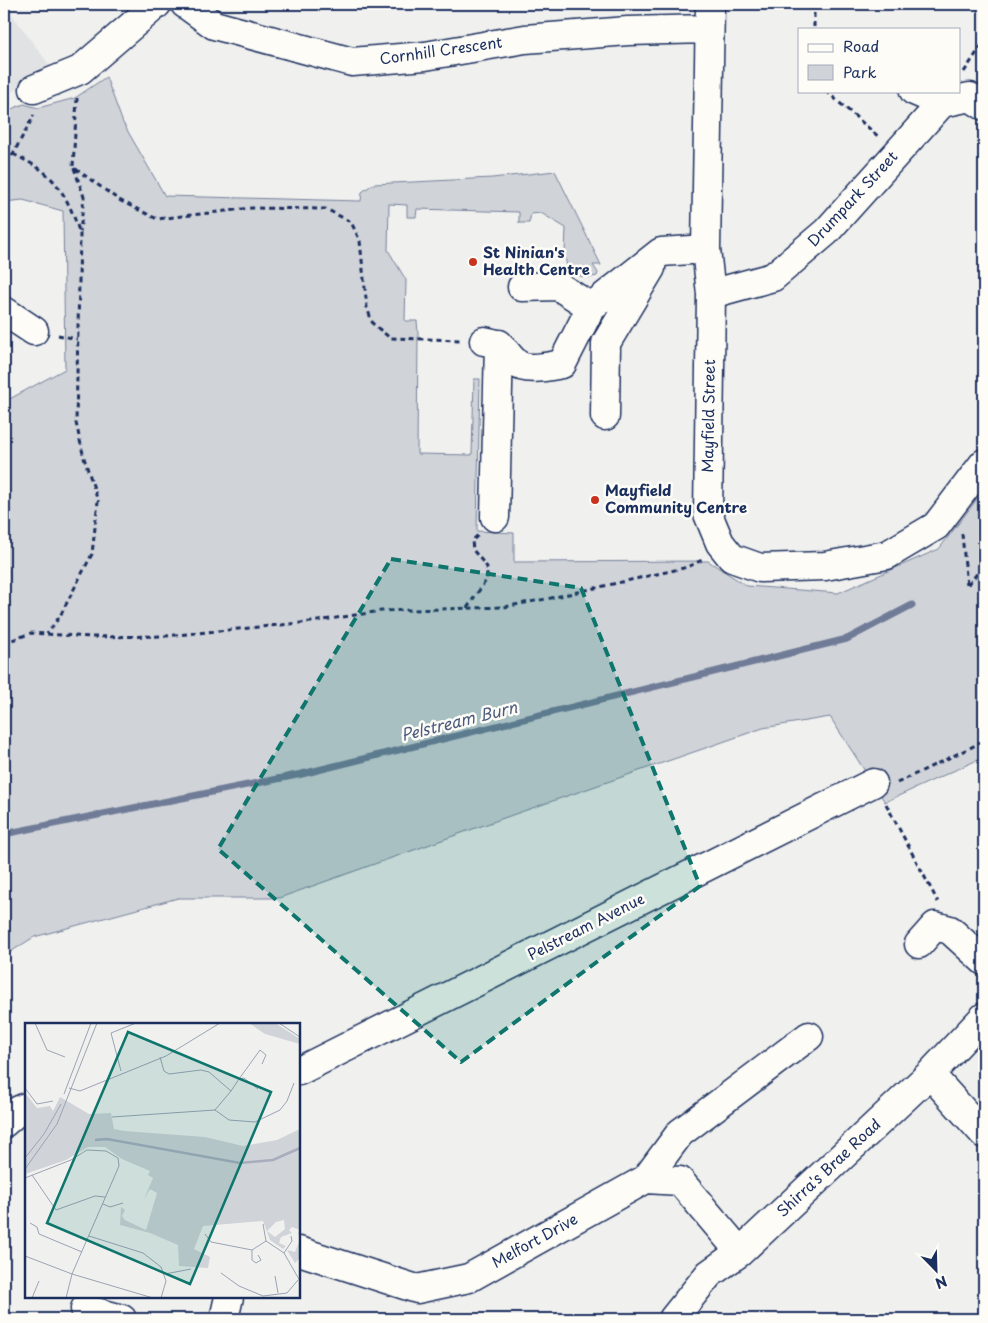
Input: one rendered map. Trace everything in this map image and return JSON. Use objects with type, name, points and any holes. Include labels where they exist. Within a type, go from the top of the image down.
[{"type":"street","points":[[34,89],[80,70],[157,4]]},
{"type":"street","name":"Cornhill Crescent","points":[[185,4],[214,24],[352,62],[425,56],[525,40],[628,31],[709,16]]},
{"type":"street","name":"Mayfield Street","points":[[709,16],[706,248],[711,294],[708,514],[720,543],[732,558],[760,568],[825,566],[887,555],[936,526],[984,463]]},
{"type":"street","points":[[916,92],[942,103],[970,97],[984,106]]},
{"type":"street","name":"Drumpark Street","points":[[711,294],[773,277],[826,232],[942,103]]},
{"type":"street","points":[[492,342],[517,364],[538,368],[562,364],[591,307],[661,252],[706,248]]},
{"type":"street","points":[[605,416],[606,342],[661,252]]},
{"type":"street","points":[[522,287],[558,286],[591,307]]},
{"type":"street","points":[[4,311],[34,331]]},
{"type":"street","points":[[492,342],[495,517]]},
{"type":"street","name":"Pelstream Avenue","points":[[300,1071],[879,792]]},
{"type":"street","points":[[919,944],[935,926],[950,930],[984,961]]},
{"type":"street","name":"Shirra's Brae Road","points":[[673,1319],[709,1274],[740,1252],[930,1074],[984,1017]]},
{"type":"street","points":[[646,1179],[680,1133],[809,1036]]},
{"type":"street","points":[[930,1074],[984,1134]]},
{"type":"street","points":[[4,1123],[25,1107]]},
{"type":"street","points":[[646,1179],[680,1181],[740,1252]]},
{"type":"street","name":"Melfort Drive","points":[[300,1251],[417,1289],[469,1278],[646,1179]]},
{"type":"street","points":[[224,1319],[229,1298]]},
{"type":"street","points":[[85,1309],[122,1319]]},
{"type":"path","points":[[814,4],[814,28]]},
{"type":"path","points":[[960,77],[984,42]]},
{"type":"path","points":[[47,634],[60,616],[92,554],[98,501],[84,458],[76,423],[80,234],[84,197],[74,167],[75,117],[80,70]]},
{"type":"path","points":[[4,161],[13,154],[34,117],[34,89]]},
{"type":"path","points":[[827,92],[898,153]]},
{"type":"path","points":[[13,154],[38,167],[57,185],[71,208],[80,234]]},
{"type":"path","points":[[74,167],[119,200],[157,219],[252,208],[326,209],[351,222],[360,241],[367,308],[373,324],[390,338],[492,342]]},
{"type":"path","points":[[959,496],[966,586],[984,565]]},
{"type":"path","points":[[467,608],[487,579],[487,567],[473,550],[472,541],[495,517]]},
{"type":"path","points":[[4,643],[31,633],[91,637],[166,636],[311,622],[381,612],[504,606],[551,598],[688,567],[725,549]]},
{"type":"path","points":[[938,903],[879,792],[984,742]]},
{"type":"highlighted area","points":[[391,559],[581,588],[700,886],[461,1062],[218,849]]},
{"type":"shaded area","points":[[4,4],[51,66],[34,79],[4,96]]},
{"type":"green space","points":[[106,77],[123,123],[165,196],[361,201],[362,192],[373,184],[492,178],[555,171],[601,265],[593,265],[598,273],[597,276],[581,276],[567,269],[565,253],[566,228],[541,213],[531,214],[529,223],[519,223],[519,212],[417,209],[416,217],[407,217],[407,205],[389,204],[388,250],[406,280],[405,321],[417,321],[417,454],[472,455],[474,379],[480,379],[477,531],[514,533],[514,562],[708,561],[747,586],[838,593],[939,549],[984,490],[984,757],[885,802],[830,717],[763,728],[279,898],[178,898],[34,937],[4,956],[4,402],[65,369],[63,211],[23,200],[4,202],[4,112],[24,104],[38,108],[75,98]]},
{"type":"waterway","name":"Pelstream Burn","points":[[4,834],[302,774],[847,639],[912,605]]},
{"type":"place","name":"St Ninian's Health Centre","points":[[473,262]]},
{"type":"place","name":"Mayfield Community Centre","points":[[595,500]]}]
